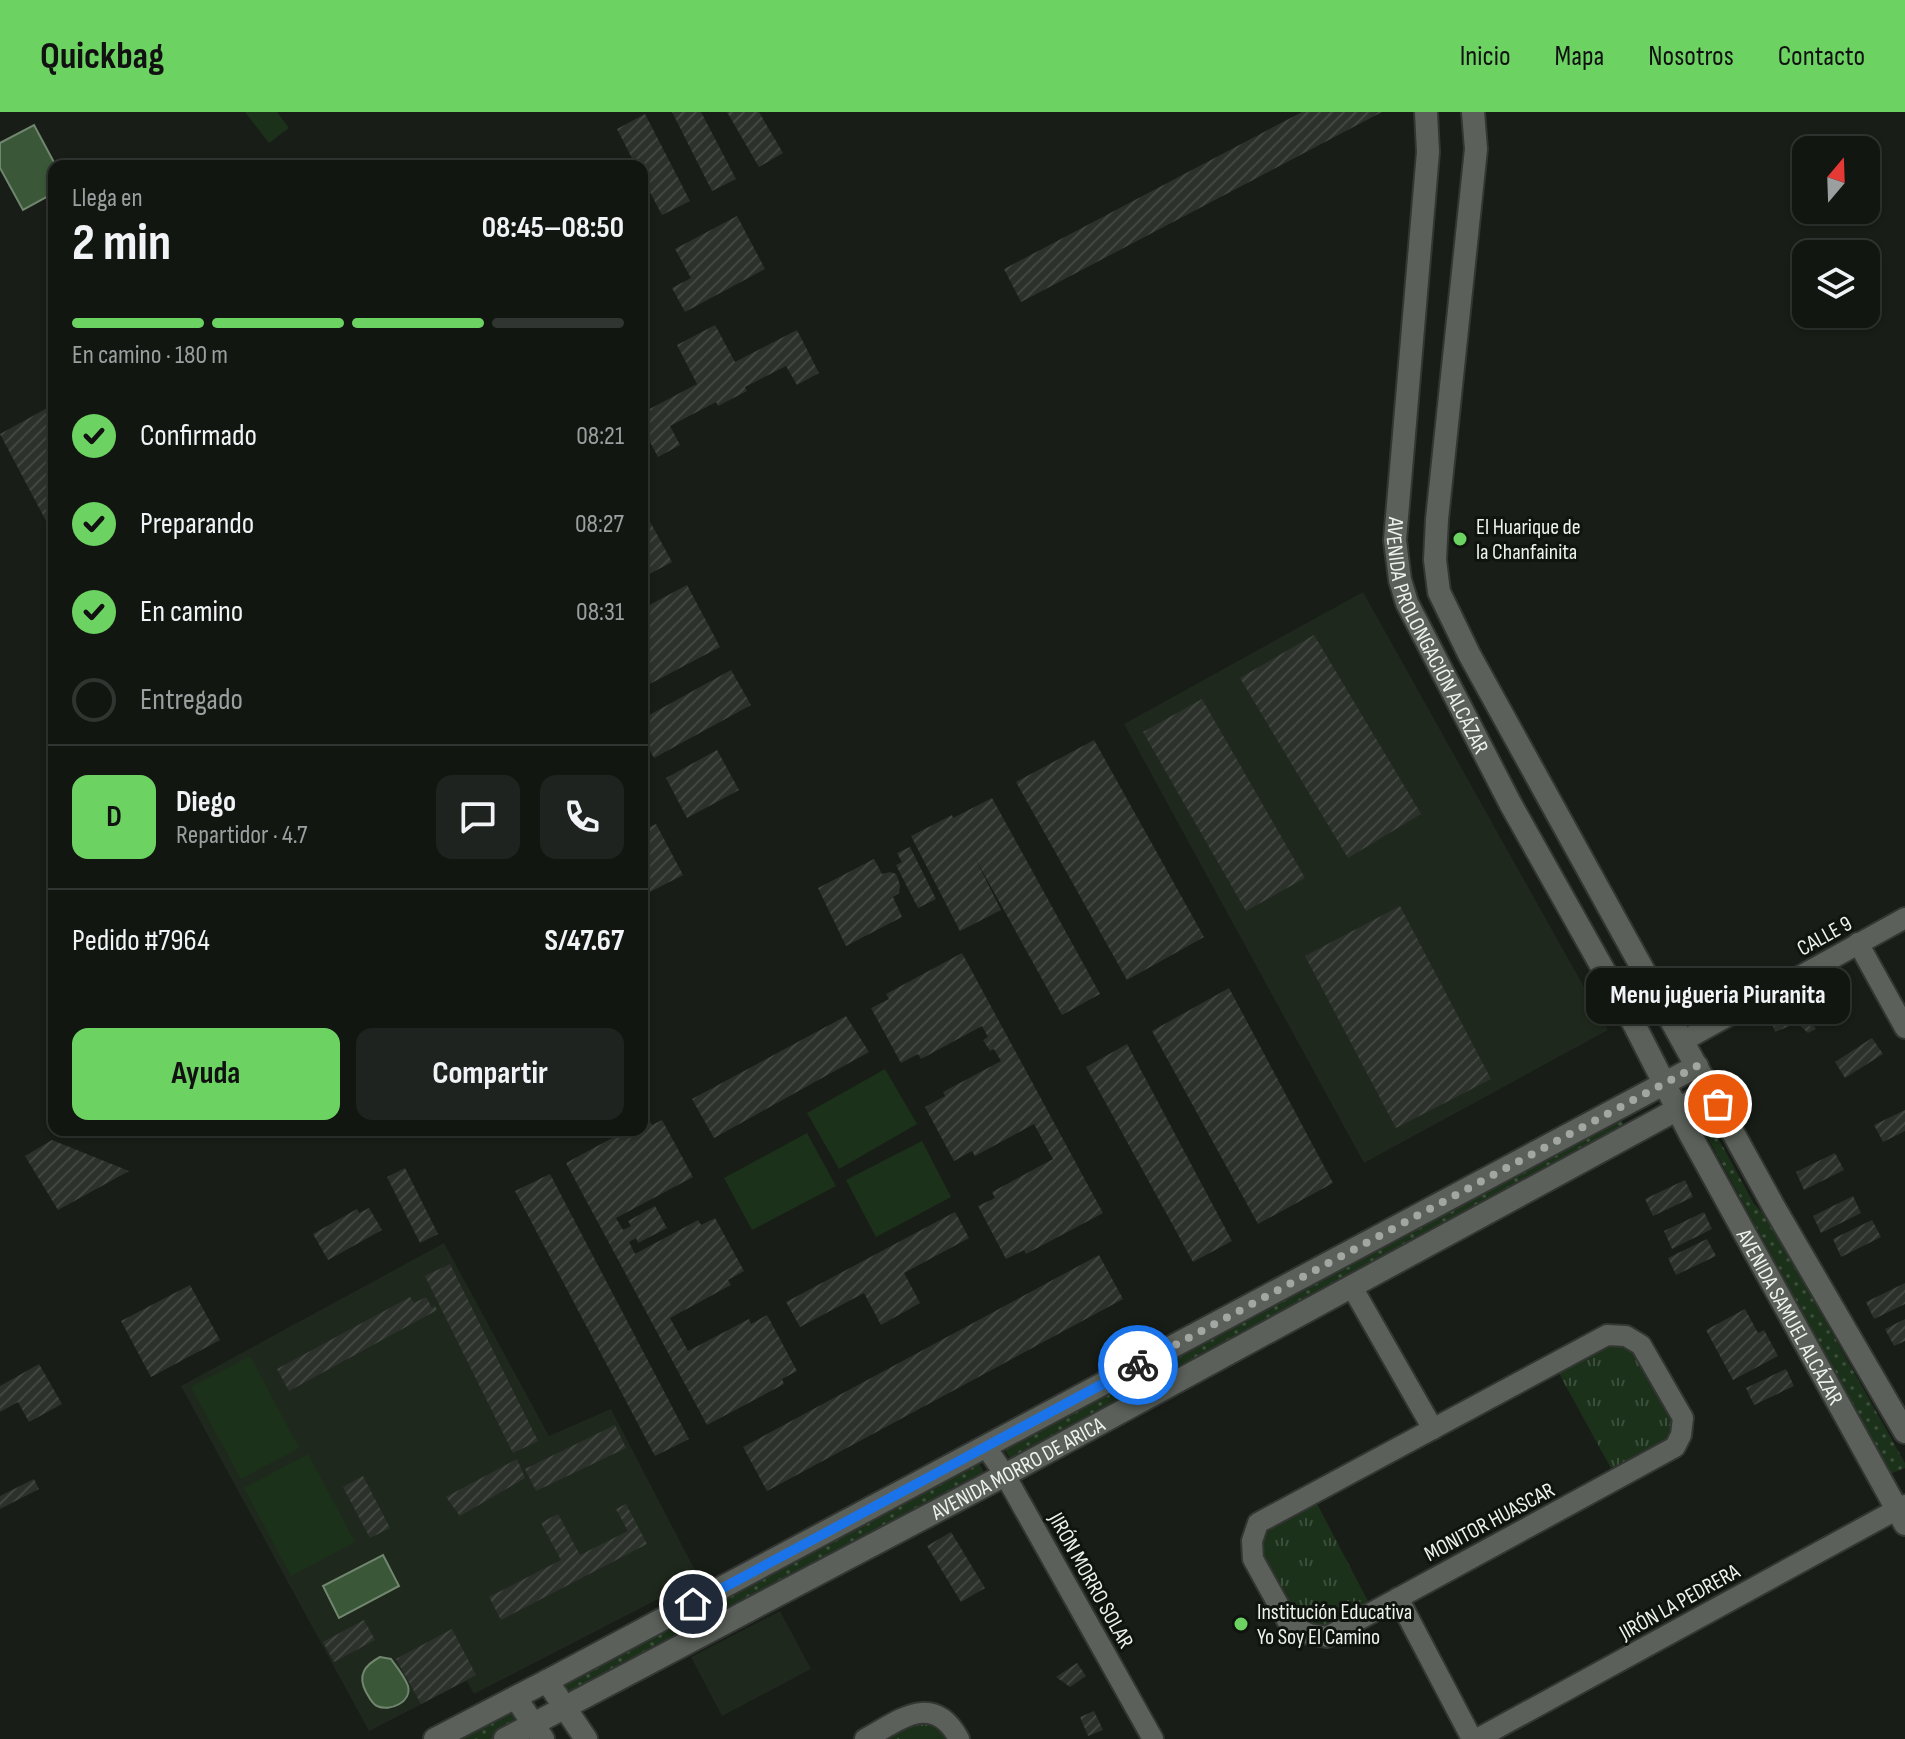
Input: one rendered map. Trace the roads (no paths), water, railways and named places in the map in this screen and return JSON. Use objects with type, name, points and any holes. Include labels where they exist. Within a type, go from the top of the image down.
[{"type":"main road","name":"AVENIDA PROLONGACIÓN ALCÁZAR","points":[[1426,112],[1428,152],[1395,540],[1400,580],[1407,603],[1510,803],[1677,1110]]},
{"type":"main road","name":"AVENIDA PROLONGACIÓN ALCÁZAR","points":[[1473,112],[1476,149],[1437,519],[1435,560],[1439,592],[1541,785],[1697,1066]]},
{"type":"main road","points":[[1510,803],[1541,785]]},
{"type":"main road","name":"AVENIDA MORRO DE ARICA","points":[[435,1739],[1697,1066]]},
{"type":"main road","name":"AVENIDA SAMUEL ALCÁZAR","points":[[1697,1066],[1774,1207],[1905,1432]]},
{"type":"main road","name":"AVENIDA MORRO DE ARICA","points":[[505,1739],[538,1731],[566,1706],[1005,1475],[1711,1091]]},
{"type":"main road","name":"AVENIDA SAMUEL ALCÁZAR","points":[[1677,1110],[1902,1513]]},
{"type":"main road","points":[[547,1681],[586,1739]]},
{"type":"main road","points":[[516,1698],[538,1731]]},
{"type":"street","name":"CALLE 9","points":[[1683,1041],[1905,918]]},
{"type":"street","points":[[1858,943],[1905,1028]]},
{"type":"street","points":[[1352,1287],[1433,1429]]},
{"type":"street","name":"MONITOR HUASCAR","points":[[1607,1335],[1626,1336],[1641,1345],[1683,1418],[1681,1435],[1675,1447],[1398,1598],[1327,1637],[1309,1634],[1289,1624],[1253,1559],[1252,1541],[1258,1523],[1607,1335]]},
{"type":"street","name":"JIRÓN MORRO SOLAR","points":[[986,1447],[1005,1475],[1153,1739]]},
{"type":"street","name":"JIRÓN LA PEDRERA","points":[[1475,1739],[1902,1513]]},
{"type":"street","points":[[1398,1598],[1475,1739]]},
{"type":"street","points":[[865,1739],[921,1711],[942,1718],[954,1729],[959,1739]]},
{"type":"place","name":"El Huarique de la Chanfainita","points":[[1460,539]]},
{"type":"place","name":"Menu jugueria Piuranita","points":[[1718,1104]]},
{"type":"place","name":"Institución Educativa Yo Soy El Camino","points":[[1241,1624]]}]
